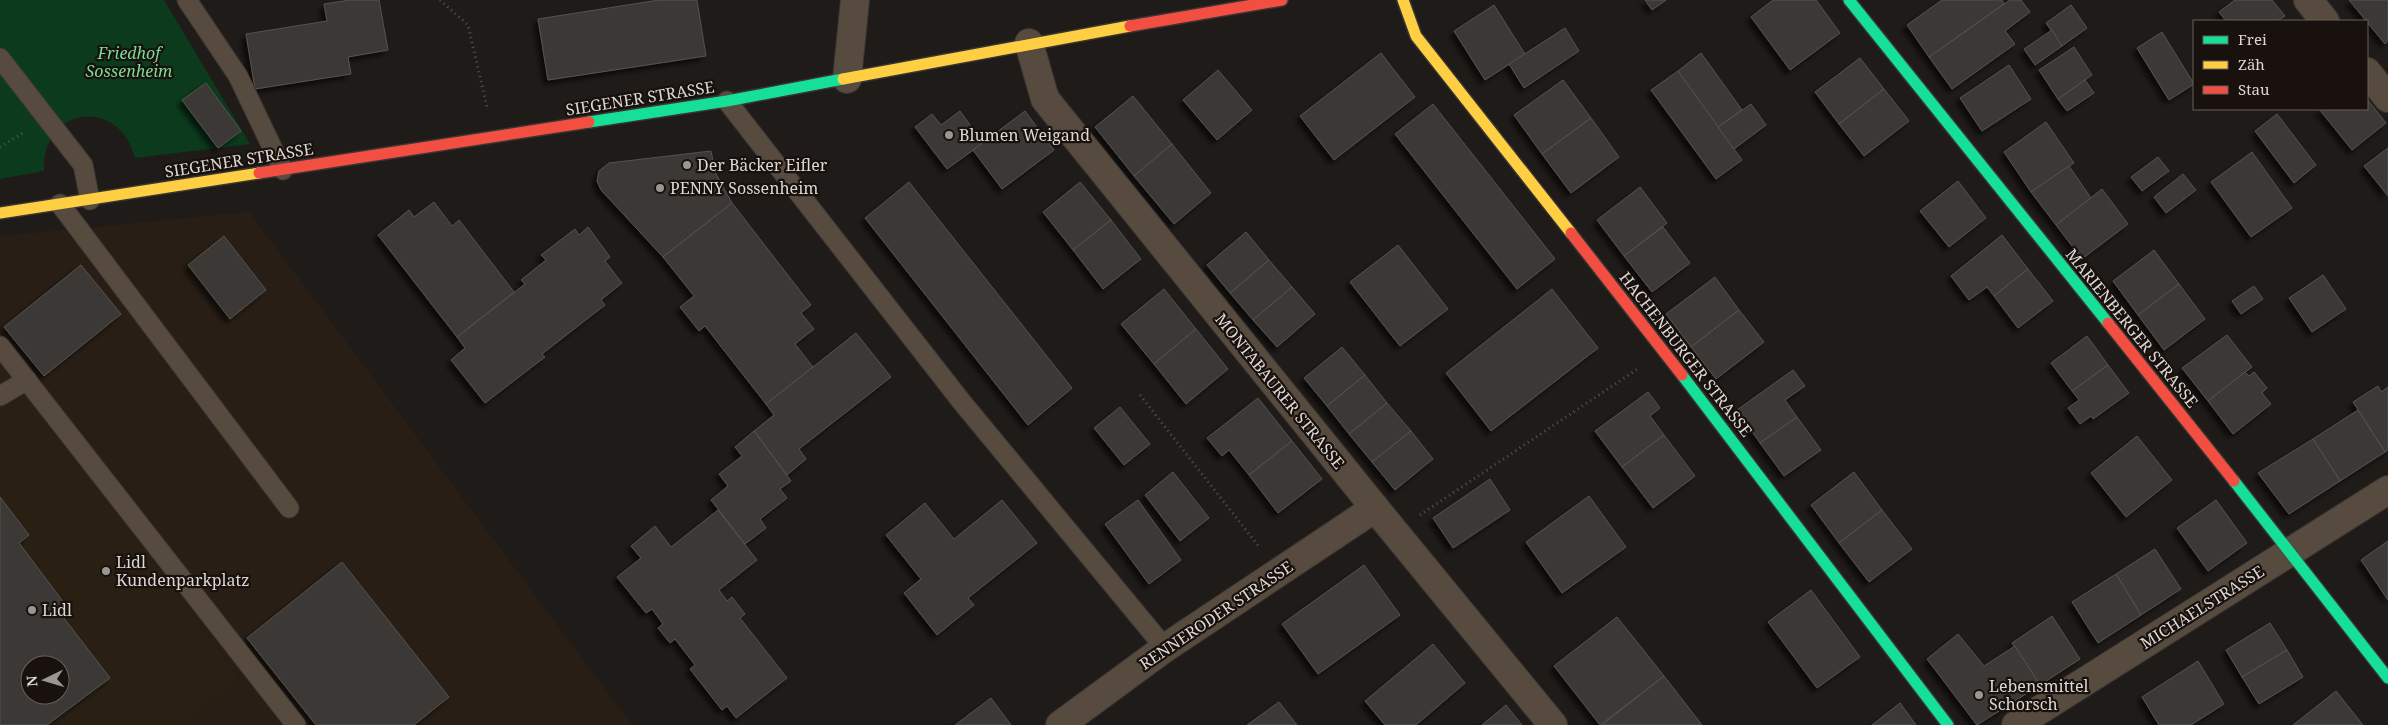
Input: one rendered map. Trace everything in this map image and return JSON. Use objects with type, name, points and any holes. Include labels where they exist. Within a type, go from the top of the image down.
[{"type":"street","points":[[848,79],[855,0]]},
{"type":"street","name":"SIEGENER STRASSE","points":[[0,213],[727,101],[1029,44],[1282,0]]},
{"type":"street","name":"HACHENBURGER STRASSE","points":[[1403,0],[1416,36],[1664,351],[1948,725]]},
{"type":"street","name":"MARIENBERGER STRASSE","points":[[1849,0],[2290,551],[2388,678]]},
{"type":"street","points":[[2308,0],[2325,20]]},
{"type":"street","name":"MONTABAURER STRASSE","points":[[1029,44],[1045,99],[1553,725]]},
{"type":"street","points":[[2368,73],[2388,98]]},
{"type":"street","name":"MICHAELSTRASSE","points":[[2016,725],[2388,490]]},
{"type":"street","name":"RENNERODER STRASSE","points":[[1060,725],[1165,648],[1375,508]]},
{"type":"lane","points":[[187,0],[238,76],[283,170]]},
{"type":"lane","points":[[0,58],[83,165],[90,200]]},
{"type":"lane","points":[[727,101],[961,401],[1165,648]]},
{"type":"lane","points":[[60,204],[290,508]]},
{"type":"lane","points":[[0,346],[296,725]]},
{"type":"lane","points":[[0,396],[27,380]]},
{"type":"path","points":[[440,0],[468,25],[490,138]]},
{"type":"path","points":[[1395,532],[1664,351]]},
{"type":"path","points":[[1140,395],[1278,572]]},
{"type":"shaded area","points":[[249,212],[632,725],[182,725],[239,679],[0,346],[0,236]]},
{"type":"shaded area","points":[[0,346],[239,679],[182,725],[0,725]]},
{"type":"green space","name":"Friedhof Sossenheim","points":[[0,0],[164,0],[250,144],[135,158],[126,138],[114,124],[98,118],[82,117],[67,122],[55,133],[46,149],[44,171],[0,179]]},
{"type":"building","points":[[350,0],[379,0],[388,50],[348,57],[351,74],[255,89],[246,34],[327,21],[324,4]]},
{"type":"building","points":[[659,0],[697,0],[706,56],[548,80],[538,19]]},
{"type":"building","points":[[1645,0],[1666,0],[1652,10]]},
{"type":"building","points":[[1773,0],[1816,0],[1840,33],[1790,70],[1751,17]]},
{"type":"building","points":[[1942,0],[2002,0],[2004,4],[1929,57],[1907,25]]},
{"type":"building","points":[[2010,0],[2021,0],[2030,12],[2005,31],[2015,44],[1952,89],[1929,57]]},
{"type":"building","points":[[2235,0],[2272,0],[2285,16],[2279,20],[2225,20],[2219,12]]},
{"type":"building","points":[[2349,0],[2388,0],[2388,41],[2385,44],[2368,23],[2368,20],[2365,20]]},
{"type":"building","points":[[1494,5],[1525,54],[1485,80],[1454,31]]},
{"type":"building","points":[[2071,5],[2087,28],[2062,46],[2046,23]]},
{"type":"building","points":[[1565,28],[1579,51],[1524,88],[1509,64]]},
{"type":"building","points":[[2052,30],[2062,46],[2035,65],[2024,49]]},
{"type":"building","points":[[2162,32],[2193,85],[2169,100],[2137,48]]},
{"type":"building","points":[[2074,47],[2092,75],[2058,99],[2039,70]]},
{"type":"building","points":[[1381,53],[1415,97],[1334,160],[1300,116]]},
{"type":"building","points":[[1701,53],[1742,110],[1718,127],[1678,71]]},
{"type":"building","points":[[1860,58],[1884,89],[1839,124],[1815,92]]},
{"type":"building","points":[[2009,65],[2031,99],[1982,131],[1960,98]]},
{"type":"building","points":[[1218,70],[1252,110],[1217,140],[1183,100]]},
{"type":"building","points":[[1678,71],[1742,160],[1716,179],[1651,90]]},
{"type":"building","points":[[1563,80],[1591,118],[1542,154],[1514,115]]},
{"type":"building","points":[[2085,80],[2094,93],[2067,111],[2058,99]]},
{"type":"building","points":[[206,83],[241,131],[218,148],[182,100]]},
{"type":"building","points":[[1884,89],[1909,121],[1864,156],[1839,124]]},
{"type":"building","points":[[1133,96],[1172,144],[1134,176],[1095,127]]},
{"type":"building","points":[[2368,100],[2386,123],[2352,150],[2320,110],[2368,110]]},
{"type":"building","points":[[1433,104],[1555,259],[1517,289],[1395,134]]},
{"type":"building","points":[[1751,104],[1766,125],[1734,149],[1718,127]]},
{"type":"building","name":"Blumen Weigand","points":[[960,111],[983,143],[947,169],[915,127],[932,114],[941,125]]},
{"type":"building","points":[[1025,111],[1054,150],[1002,189],[973,150]]},
{"type":"building","points":[[2277,114],[2316,165],[2294,183],[2255,131]]},
{"type":"building","points":[[1591,118],[1619,157],[1571,193],[1542,154]]},
{"type":"building","points":[[2046,122],[2074,163],[2031,192],[2004,152]]},
{"type":"building","points":[[1172,144],[1211,193],[1174,224],[1134,176]]},
{"type":"building","points":[[2388,148],[2388,196],[2364,166]]},
{"type":"building","points":[[711,151],[716,174],[732,203],[663,257],[601,190],[597,181],[599,171],[609,163]]},
{"type":"building","points":[[2252,152],[2292,208],[2251,237],[2211,182]]},
{"type":"building","points":[[2158,157],[2169,171],[2142,191],[2131,177]]},
{"type":"building","points":[[2069,166],[2091,198],[2056,225],[2031,192]]},
{"type":"building","points":[[2183,174],[2196,190],[2166,213],[2154,197]]},
{"type":"building","points":[[1958,181],[1986,218],[1949,247],[1920,211]]},
{"type":"building","points":[[909,182],[1072,388],[1028,425],[865,218]]},
{"type":"building","points":[[1080,182],[1111,220],[1073,250],[1043,212]]},
{"type":"building","points":[[1640,187],[1667,223],[1624,256],[1597,220]]},
{"type":"building","points":[[2102,189],[2128,224],[2082,259],[2056,225]]},
{"type":"building","points":[[434,202],[452,226],[459,220],[514,292],[457,337],[378,235],[409,210],[414,217]]},
{"type":"building","points":[[732,203],[811,305],[801,313],[814,329],[795,344],[813,367],[766,404],[705,326],[699,331],[680,307],[694,296],[663,257]]},
{"type":"building","points":[[1111,220],[1141,259],[1103,289],[1073,250]]},
{"type":"building","points":[[588,227],[610,257],[605,261],[622,283],[601,300],[605,305],[542,354],[545,357],[485,403],[451,360],[465,348],[457,337],[525,284],[521,280],[546,260],[541,255],[575,229],[579,235]]},
{"type":"building","points":[[1663,227],[1690,263],[1652,292],[1624,256]]},
{"type":"building","points":[[1246,232],[1269,260],[1230,293],[1207,265]]},
{"type":"building","points":[[2002,235],[2028,269],[1994,296],[1987,287],[1969,300],[1951,276]]},
{"type":"building","points":[[224,236],[266,290],[230,319],[188,265]]},
{"type":"building","points":[[1398,245],[1448,309],[1400,346],[1350,282]]},
{"type":"building","points":[[2154,250],[2179,284],[2138,315],[2113,281]]},
{"type":"building","points":[[1269,260],[1292,287],[1253,320],[1230,293]]},
{"type":"building","points":[[81,265],[121,314],[44,376],[4,327]]},
{"type":"building","points":[[2028,269],[2053,301],[2018,328],[1994,296]]},
{"type":"building","points":[[2323,275],[2346,309],[2312,332],[2289,298]]},
{"type":"building","points":[[1715,277],[1739,310],[1691,347],[1666,314]]},
{"type":"building","points":[[2179,284],[2205,319],[2164,350],[2138,315]]},
{"type":"building","points":[[2254,286],[2263,299],[2241,314],[2232,301]]},
{"type":"building","points":[[1292,287],[1315,314],[1277,347],[1253,320]]},
{"type":"building","points":[[1164,289],[1196,329],[1154,364],[1121,324]]},
{"type":"building","points":[[1552,289],[1598,348],[1491,431],[1446,373]]},
{"type":"building","points":[[1739,310],[1764,342],[1716,379],[1691,347]]},
{"type":"building","points":[[1196,329],[1228,369],[1186,404],[1154,364]]},
{"type":"building","points":[[856,333],[891,377],[799,449],[806,459],[787,475],[754,431],[774,415],[766,404]]},
{"type":"building","points":[[2227,335],[2252,367],[2208,401],[2182,368]]},
{"type":"building","points":[[2087,336],[2108,365],[2072,391],[2051,363]]},
{"type":"building","points":[[1342,347],[1365,375],[1327,406],[1304,378]]},
{"type":"building","points":[[2108,365],[2129,393],[2093,419],[2091,416],[2080,424],[2068,408],[2079,400],[2072,391]]},
{"type":"building","points":[[1793,370],[1805,386],[1785,400],[1797,417],[1760,443],[1737,410]]},
{"type":"building","points":[[2245,372],[2249,376],[2254,372],[2267,388],[2262,393],[2271,404],[2233,434],[2208,401]]},
{"type":"building","points":[[1365,375],[1387,403],[1349,434],[1327,406]]},
{"type":"building","points":[[2378,386],[2381,392],[2388,387],[2388,450],[2385,452],[2353,402]]},
{"type":"building","points":[[1648,392],[1660,408],[1650,416],[1664,435],[1622,467],[1595,431]]},
{"type":"building","points":[[1258,398],[1292,441],[1249,475],[1229,450],[1222,456],[1207,438]]},
{"type":"building","points":[[1387,403],[1411,431],[1372,462],[1349,434]]},
{"type":"building","points":[[1120,407],[1150,444],[1124,465],[1094,428]]},
{"type":"building","points":[[2358,410],[2385,452],[2340,481],[2313,439]]},
{"type":"building","points":[[1797,417],[1821,450],[1784,476],[1760,443]]},
{"type":"building","points":[[754,431],[791,481],[780,489],[787,498],[760,519],[766,528],[745,544],[711,500],[728,486],[719,474],[742,456],[735,447]]},
{"type":"building","points":[[1411,431],[1433,459],[1395,490],[1372,462]]},
{"type":"building","points":[[1664,435],[1695,476],[1653,508],[1622,467]]},
{"type":"building","points":[[2137,436],[2172,480],[2126,517],[2091,473]]},
{"type":"building","points":[[2313,439],[2340,481],[2289,514],[2258,473]]},
{"type":"building","points":[[1292,441],[1322,479],[1278,513],[1249,475]]},
{"type":"building","points":[[1173,472],[1209,518],[1180,541],[1145,495]]},
{"type":"building","points":[[1854,472],[1882,510],[1839,543],[1811,505]]},
{"type":"building","points":[[1490,479],[1510,510],[1453,548],[1433,518]]},
{"type":"building","points":[[1589,496],[1626,547],[1562,593],[1526,542]]},
{"type":"building","name":"Lidl","points":[[0,497],[29,535],[19,543],[67,607],[60,613],[110,678],[47,725],[0,725]]},
{"type":"building","points":[[1002,500],[1037,543],[968,598],[974,605],[937,635],[904,593],[921,579],[886,535],[925,503],[954,539]]},
{"type":"building","points":[[1138,500],[1181,560],[1149,584],[1105,524]]},
{"type":"building","points":[[2216,500],[2247,543],[2208,571],[2177,528]]},
{"type":"building","points":[[718,510],[757,560],[719,590],[727,601],[732,597],[745,614],[740,618],[787,678],[736,718],[727,706],[722,710],[690,669],[695,665],[675,639],[670,643],[658,628],[663,624],[652,609],[646,613],[617,577],[641,558],[631,546],[655,526],[671,547]]},
{"type":"building","points":[[1882,510],[1912,549],[1869,582],[1839,543]]},
{"type":"building","points":[[2388,541],[2388,600],[2361,560]]},
{"type":"building","points":[[2155,549],[2181,589],[2141,615],[2116,574]]},
{"type":"building","points":[[342,562],[449,697],[414,725],[316,725],[247,638]]},
{"type":"building","points":[[1364,565],[1400,615],[1318,674],[1282,624]]},
{"type":"building","points":[[2116,574],[2141,615],[2098,643],[2072,602]]},
{"type":"building","points":[[1811,590],[1860,657],[1817,688],[1768,622]]},
{"type":"building","points":[[2052,616],[2080,659],[2040,685],[2012,643]]},
{"type":"building","points":[[1617,617],[1664,676],[1600,725],[1554,666]]},
{"type":"building","points":[[2270,623],[2287,650],[2242,677],[2226,650]]},
{"type":"building","points":[[1958,634],[1984,666],[2015,646],[2040,685],[1977,725],[1927,659]]},
{"type":"building","points":[[1433,644],[1465,683],[1416,725],[1385,725],[1365,701]]},
{"type":"building","points":[[2287,650],[2303,677],[2259,704],[2242,677]]},
{"type":"building","points":[[2198,661],[2224,704],[2191,725],[2159,725],[2142,697]]},
{"type":"building","points":[[1664,676],[1702,725],[1602,725]]},
{"type":"building","points":[[2336,691],[2363,725],[2293,725]]},
{"type":"building","points":[[991,698],[1011,725],[955,725]]},
{"type":"building","points":[[1279,702],[1297,725],[1247,725]]},
{"type":"building","points":[[1900,703],[1916,725],[1872,725]]},
{"type":"building","points":[[1506,705],[1522,725],[1482,725]]},
{"type":"traffic: fast","points":[[1849,0],[2108,323]]},
{"type":"traffic: fast","points":[[589,122],[727,101],[843,79]]},
{"type":"traffic: fast","points":[[1682,375],[1948,725]]},
{"type":"traffic: fast","points":[[2234,481],[2388,678]]},
{"type":"traffic: slow","points":[[1403,0],[1416,36],[1571,233]]},
{"type":"traffic: slow","points":[[843,79],[1130,26]]},
{"type":"traffic: slow","points":[[0,213],[259,173]]},
{"type":"traffic: jam","points":[[1130,26],[1282,0]]},
{"type":"traffic: jam","points":[[259,173],[589,122]]},
{"type":"traffic: jam","points":[[1571,233],[1682,375]]},
{"type":"traffic: jam","points":[[2108,323],[2234,481]]},
{"type":"place","name":"Blumen Weigand","points":[[949,135]]},
{"type":"place","name":"Der Bäcker Eifler","points":[[687,165]]},
{"type":"place","name":"PENNY Sossenheim","points":[[660,188]]},
{"type":"place","name":"Lidl Kundenparkplatz","points":[[106,571]]},
{"type":"place","name":"Lidl","points":[[32,610]]},
{"type":"place","name":"Lebensmittel Schorsch","points":[[1979,695]]}]
